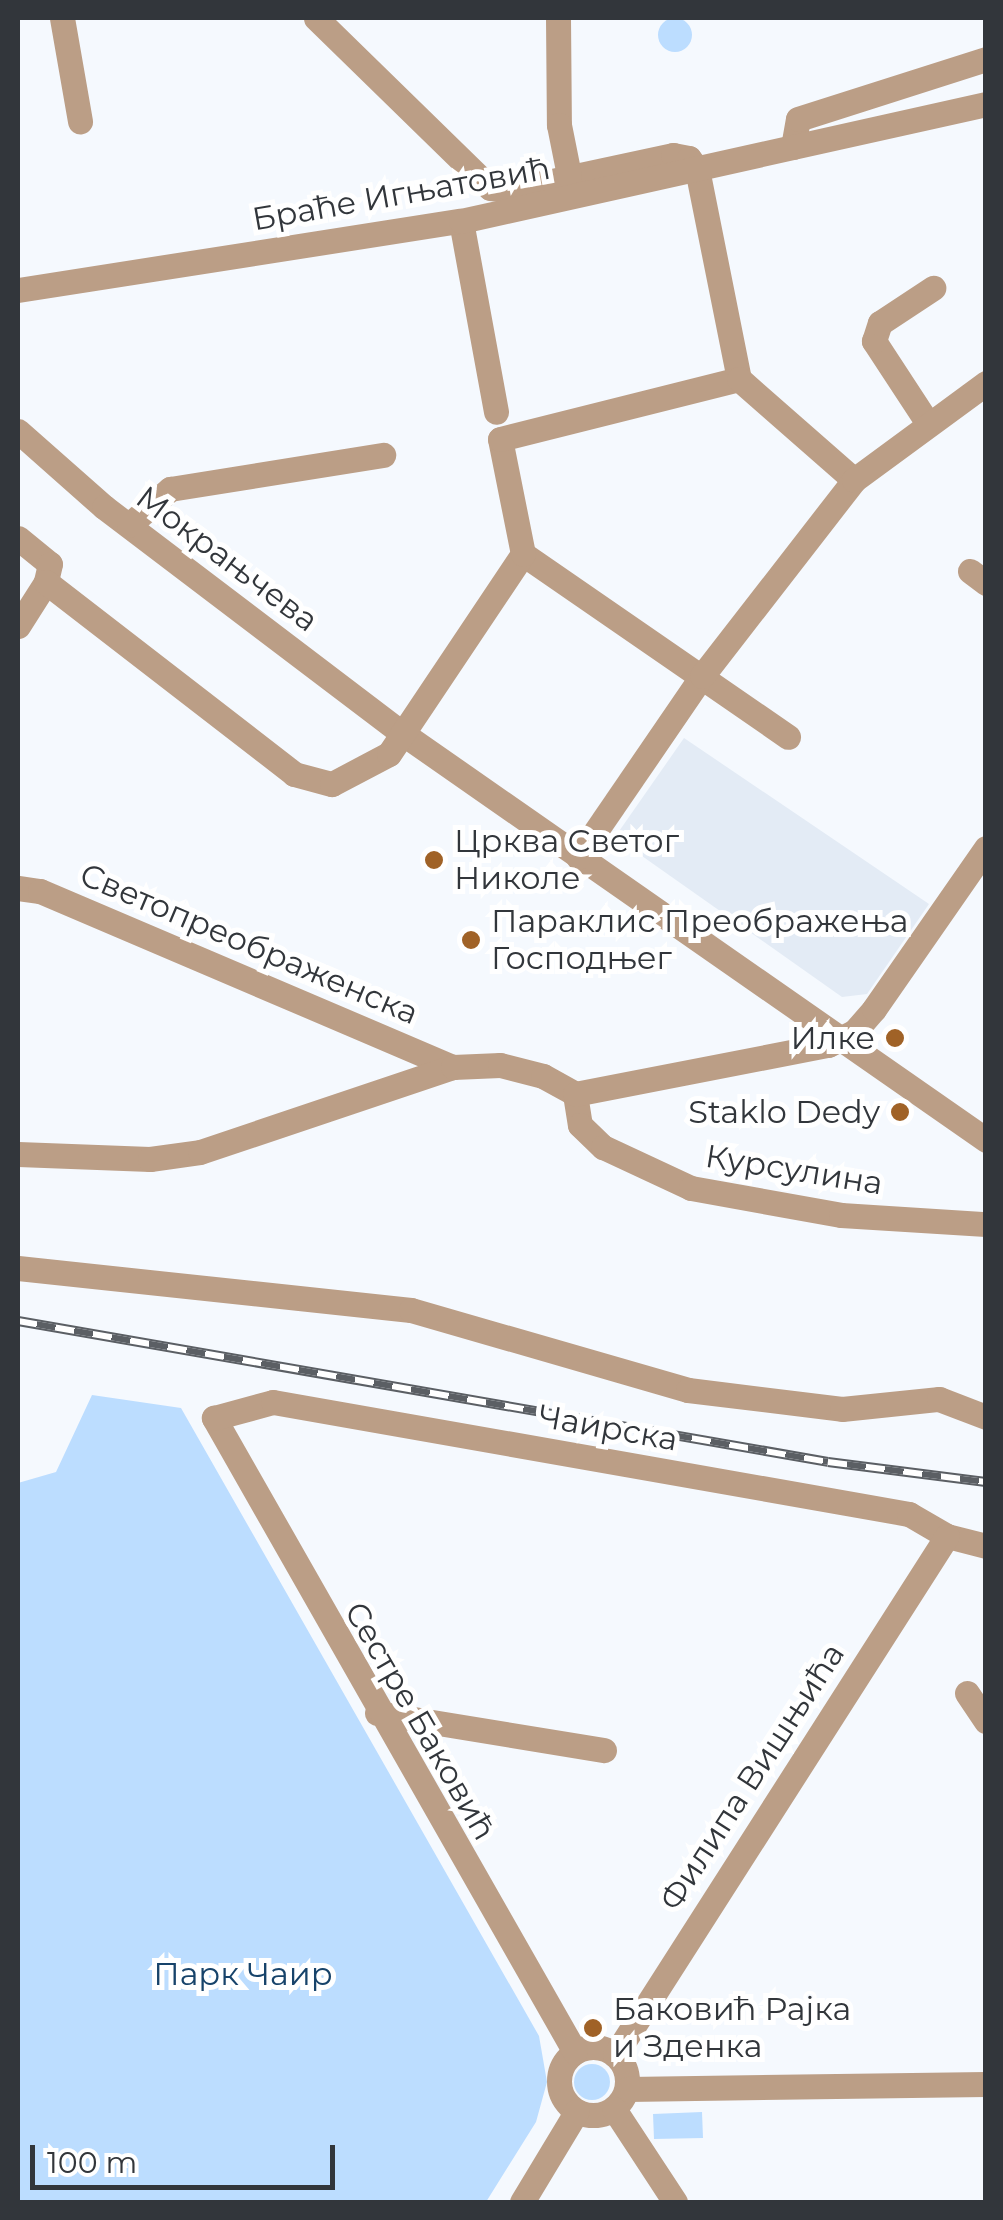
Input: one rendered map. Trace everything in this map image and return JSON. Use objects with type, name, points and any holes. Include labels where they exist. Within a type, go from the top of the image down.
[{"type":"street","points":[[62,18],[80,120]]},
{"type":"street","points":[[316,18],[479,182],[510,190],[673,155],[689,158],[697,169],[738,379],[854,480]]},
{"type":"street","points":[[558,18],[559,125],[569,175]]},
{"type":"street","points":[[792,147],[798,120],[986,59]]},
{"type":"street","name":"Браће Игњатовић","points":[[18,290],[460,222],[986,104]]},
{"type":"street","points":[[460,222],[496,412]]},
{"type":"street","points":[[928,422],[874,341],[880,324],[934,288]]},
{"type":"street","points":[[738,379],[500,439],[524,554],[788,737]]},
{"type":"street","points":[[578,856],[702,676],[854,480],[928,422],[986,384]]},
{"type":"street","name":"Мокрањчева","points":[[18,431],[129,525],[402,734],[986,1140]]},
{"type":"street","points":[[129,525],[170,489],[383,454]]},
{"type":"street","points":[[18,538],[50,564],[46,582],[18,626]]},
{"type":"street","points":[[46,582],[294,774],[322,784],[388,754],[524,554]]},
{"type":"street","points":[[18,1154],[150,1159],[200,1152],[453,1066],[500,1065],[543,1076],[575,1094],[840,1042],[874,1009],[986,848]]},
{"type":"street","name":"Светопреображенска","points":[[18,888],[40,891],[453,1066]]},
{"type":"street","name":"Курсулина","points":[[575,1094],[580,1125],[603,1147],[691,1188],[842,1215],[986,1224]]},
{"type":"street","points":[[18,1268],[412,1310],[688,1390],[842,1409],[939,1399],[986,1417]]},
{"type":"street","name":"Чаирска","points":[[214,1418],[273,1402],[910,1514],[946,1536],[986,1546]]},
{"type":"street","name":"Сестре Баковић","points":[[214,1418],[377,1714],[575,2052]]},
{"type":"street","name":"Филипа Вишњића","points":[[615,2055],[946,1536]]},
{"type":"street","points":[[967,1693],[986,1721]]},
{"type":"street","points":[[377,1714],[604,1750]]},
{"type":"street","points":[[675,2202],[620,2099],[615,2055],[596,2047],[575,2052],[560,2078],[563,2097],[577,2111],[596,2115],[620,2099],[986,2084]]},
{"type":"street","points":[[522,2202],[577,2111]]},
{"type":"shaded area","points":[[684,738],[929,904],[867,994],[842,997],[615,837]]},
{"type":"green space","points":[[675,18],[687,23],[692,35],[687,47],[675,52],[663,47],[658,35],[663,23]]},
{"type":"green space","name":"Парк Чаир","points":[[92,1395],[181,1408],[539,2036],[547,2082],[536,2122],[486,2202],[18,2202],[18,1483],[56,1472]]},
{"type":"green space","points":[[592,2064],[605,2069],[610,2082],[605,2095],[592,2100],[579,2095],[574,2082],[579,2069]]},
{"type":"green space","points":[[702,2112],[703,2138],[654,2139],[653,2114]]},
{"type":"railway","points":[[18,1321],[828,1462],[986,1482]]},
{"type":"place","name":"Црква Светог Николе","points":[[434,860]]},
{"type":"place","name":"Параклис Преображења Господњег","points":[[471,940]]},
{"type":"place","name":"Илке","points":[[895,1038]]},
{"type":"place","name":"Staklo Dedy","points":[[900,1112]]},
{"type":"place","name":"Баковић Рајка и Зденка","points":[[593,2028]]}]
